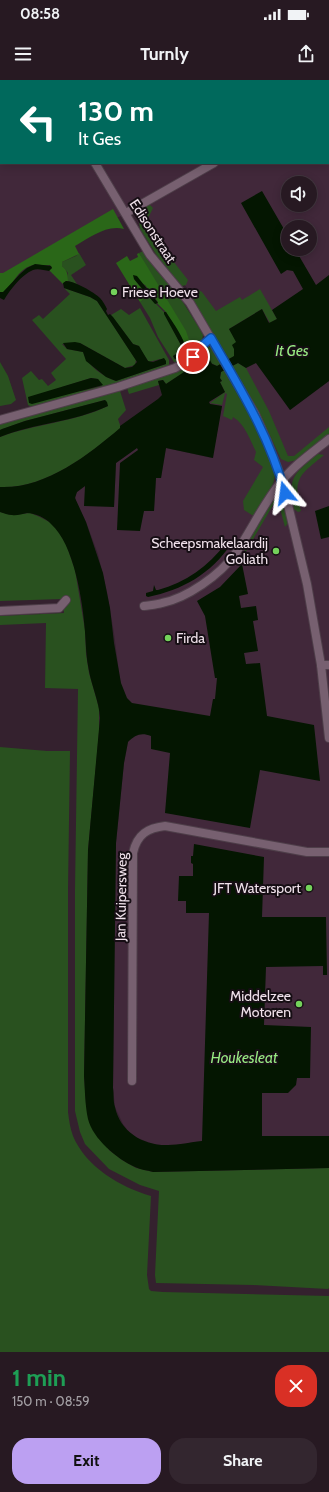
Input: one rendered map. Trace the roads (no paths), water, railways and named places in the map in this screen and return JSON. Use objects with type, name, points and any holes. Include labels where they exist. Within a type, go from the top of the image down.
[{"type":"street","name":"Edisonstraat","points":[[96,164],[150,255],[190,303],[255,414],[267,441],[282,480],[325,665],[329,738]]},
{"type":"street","points":[[126,213],[212,164]]},
{"type":"street","points":[[0,420],[118,387],[175,368],[190,360],[211,338]]},
{"type":"street","points":[[144,606],[164,603],[178,598],[193,590],[214,575],[234,555],[282,480],[329,439]]},
{"type":"street","points":[[0,611],[59,608],[66,600]]},
{"type":"street","name":"Jan Kuipersweg","points":[[132,1081],[134,848],[141,836],[149,830],[165,826],[307,852],[329,852]]},
{"type":"water","points":[[262,191],[281,224],[281,256],[299,256],[316,285],[329,275],[329,381],[290,410],[256,363],[246,368],[238,363],[221,372],[220,378],[222,381],[220,382],[225,392],[209,402],[210,404],[222,406],[213,458],[166,448],[161,478],[156,478],[154,511],[144,511],[140,531],[117,530],[120,463],[138,450],[137,448],[116,463],[114,507],[84,506],[85,486],[77,492],[75,498],[86,522],[103,573],[110,608],[121,683],[127,698],[132,703],[210,716],[213,699],[215,699],[217,678],[215,678],[205,616],[197,601],[220,587],[242,564],[248,594],[239,596],[241,608],[256,606],[258,620],[253,621],[258,651],[244,653],[246,664],[260,663],[267,716],[314,725],[320,781],[260,770],[250,828],[165,813],[170,753],[151,749],[151,736],[144,734],[138,735],[128,742],[124,763],[116,843],[114,1105],[122,1124],[134,1136],[142,1140],[159,1145],[176,1145],[202,1141],[209,913],[186,913],[186,901],[178,901],[179,876],[193,876],[191,856],[193,856],[194,844],[264,857],[262,917],[326,917],[327,975],[323,975],[323,966],[266,967],[264,1025],[311,1027],[310,1078],[297,1078],[296,1085],[288,1093],[262,1093],[262,1136],[329,1136],[329,1168],[153,1172],[140,1169],[128,1163],[107,1148],[95,1134],[88,1119],[86,1108],[84,1076],[88,850],[100,718],[88,666],[84,620],[76,574],[66,545],[59,533],[49,522],[30,513],[14,515],[0,512],[0,487],[33,483],[49,477],[79,460],[120,428],[120,426],[162,395],[158,381],[163,380],[166,384],[205,358],[207,361],[210,360],[212,364],[217,366],[234,356],[234,349],[232,345],[236,342],[229,329],[262,309],[269,323],[277,319],[272,310],[303,289],[293,271],[287,270],[281,274],[241,203]]},
{"type":"water","points":[[35,264],[51,266],[52,268],[49,271],[36,269],[29,272],[16,283],[4,300],[0,298],[0,292],[3,292],[27,268]]},
{"type":"water","points":[[133,275],[137,276],[158,303],[155,304],[134,279]]},
{"type":"water","points":[[70,281],[84,287],[100,298],[107,309],[106,311],[108,315],[110,314],[113,317],[133,344],[139,346],[148,361],[153,362],[164,358],[166,364],[116,381],[106,377],[86,361],[83,352],[67,349],[63,343],[75,342],[80,343],[125,368],[132,367],[137,362],[97,301],[64,288],[63,283]]},
{"type":"water","points":[[164,312],[166,312],[175,326],[186,348],[181,357],[175,359],[173,356],[181,351],[182,347]]},
{"type":"water","points":[[91,378],[98,379],[103,385],[32,404],[29,403],[28,397]]},
{"type":"water","points":[[105,400],[108,406],[82,416],[27,428],[0,437],[0,430],[2,429],[25,421]]},
{"type":"water","points":[[329,506],[329,537],[321,539],[315,511]]},
{"type":"water","points":[[226,543],[231,544],[223,555],[195,579],[161,594],[148,597],[146,596],[146,593],[153,591],[154,585],[156,590],[158,590],[187,578],[212,559]]},
{"type":"place","name":"Friese Hoeve","points":[[114,292]]},
{"type":"place","name":"Scheepsmakelaardij Goliath","points":[[276,551]]},
{"type":"place","name":"Firda","points":[[168,638]]},
{"type":"place","name":"JFT Watersport","points":[[309,888]]},
{"type":"place","name":"Middelzee Motoren","points":[[299,1004]]},
{"type":"water label","name":"It Ges","points":[[292,351]]},
{"type":"water label","name":"Houkesleat","points":[[244,1058]]}]
